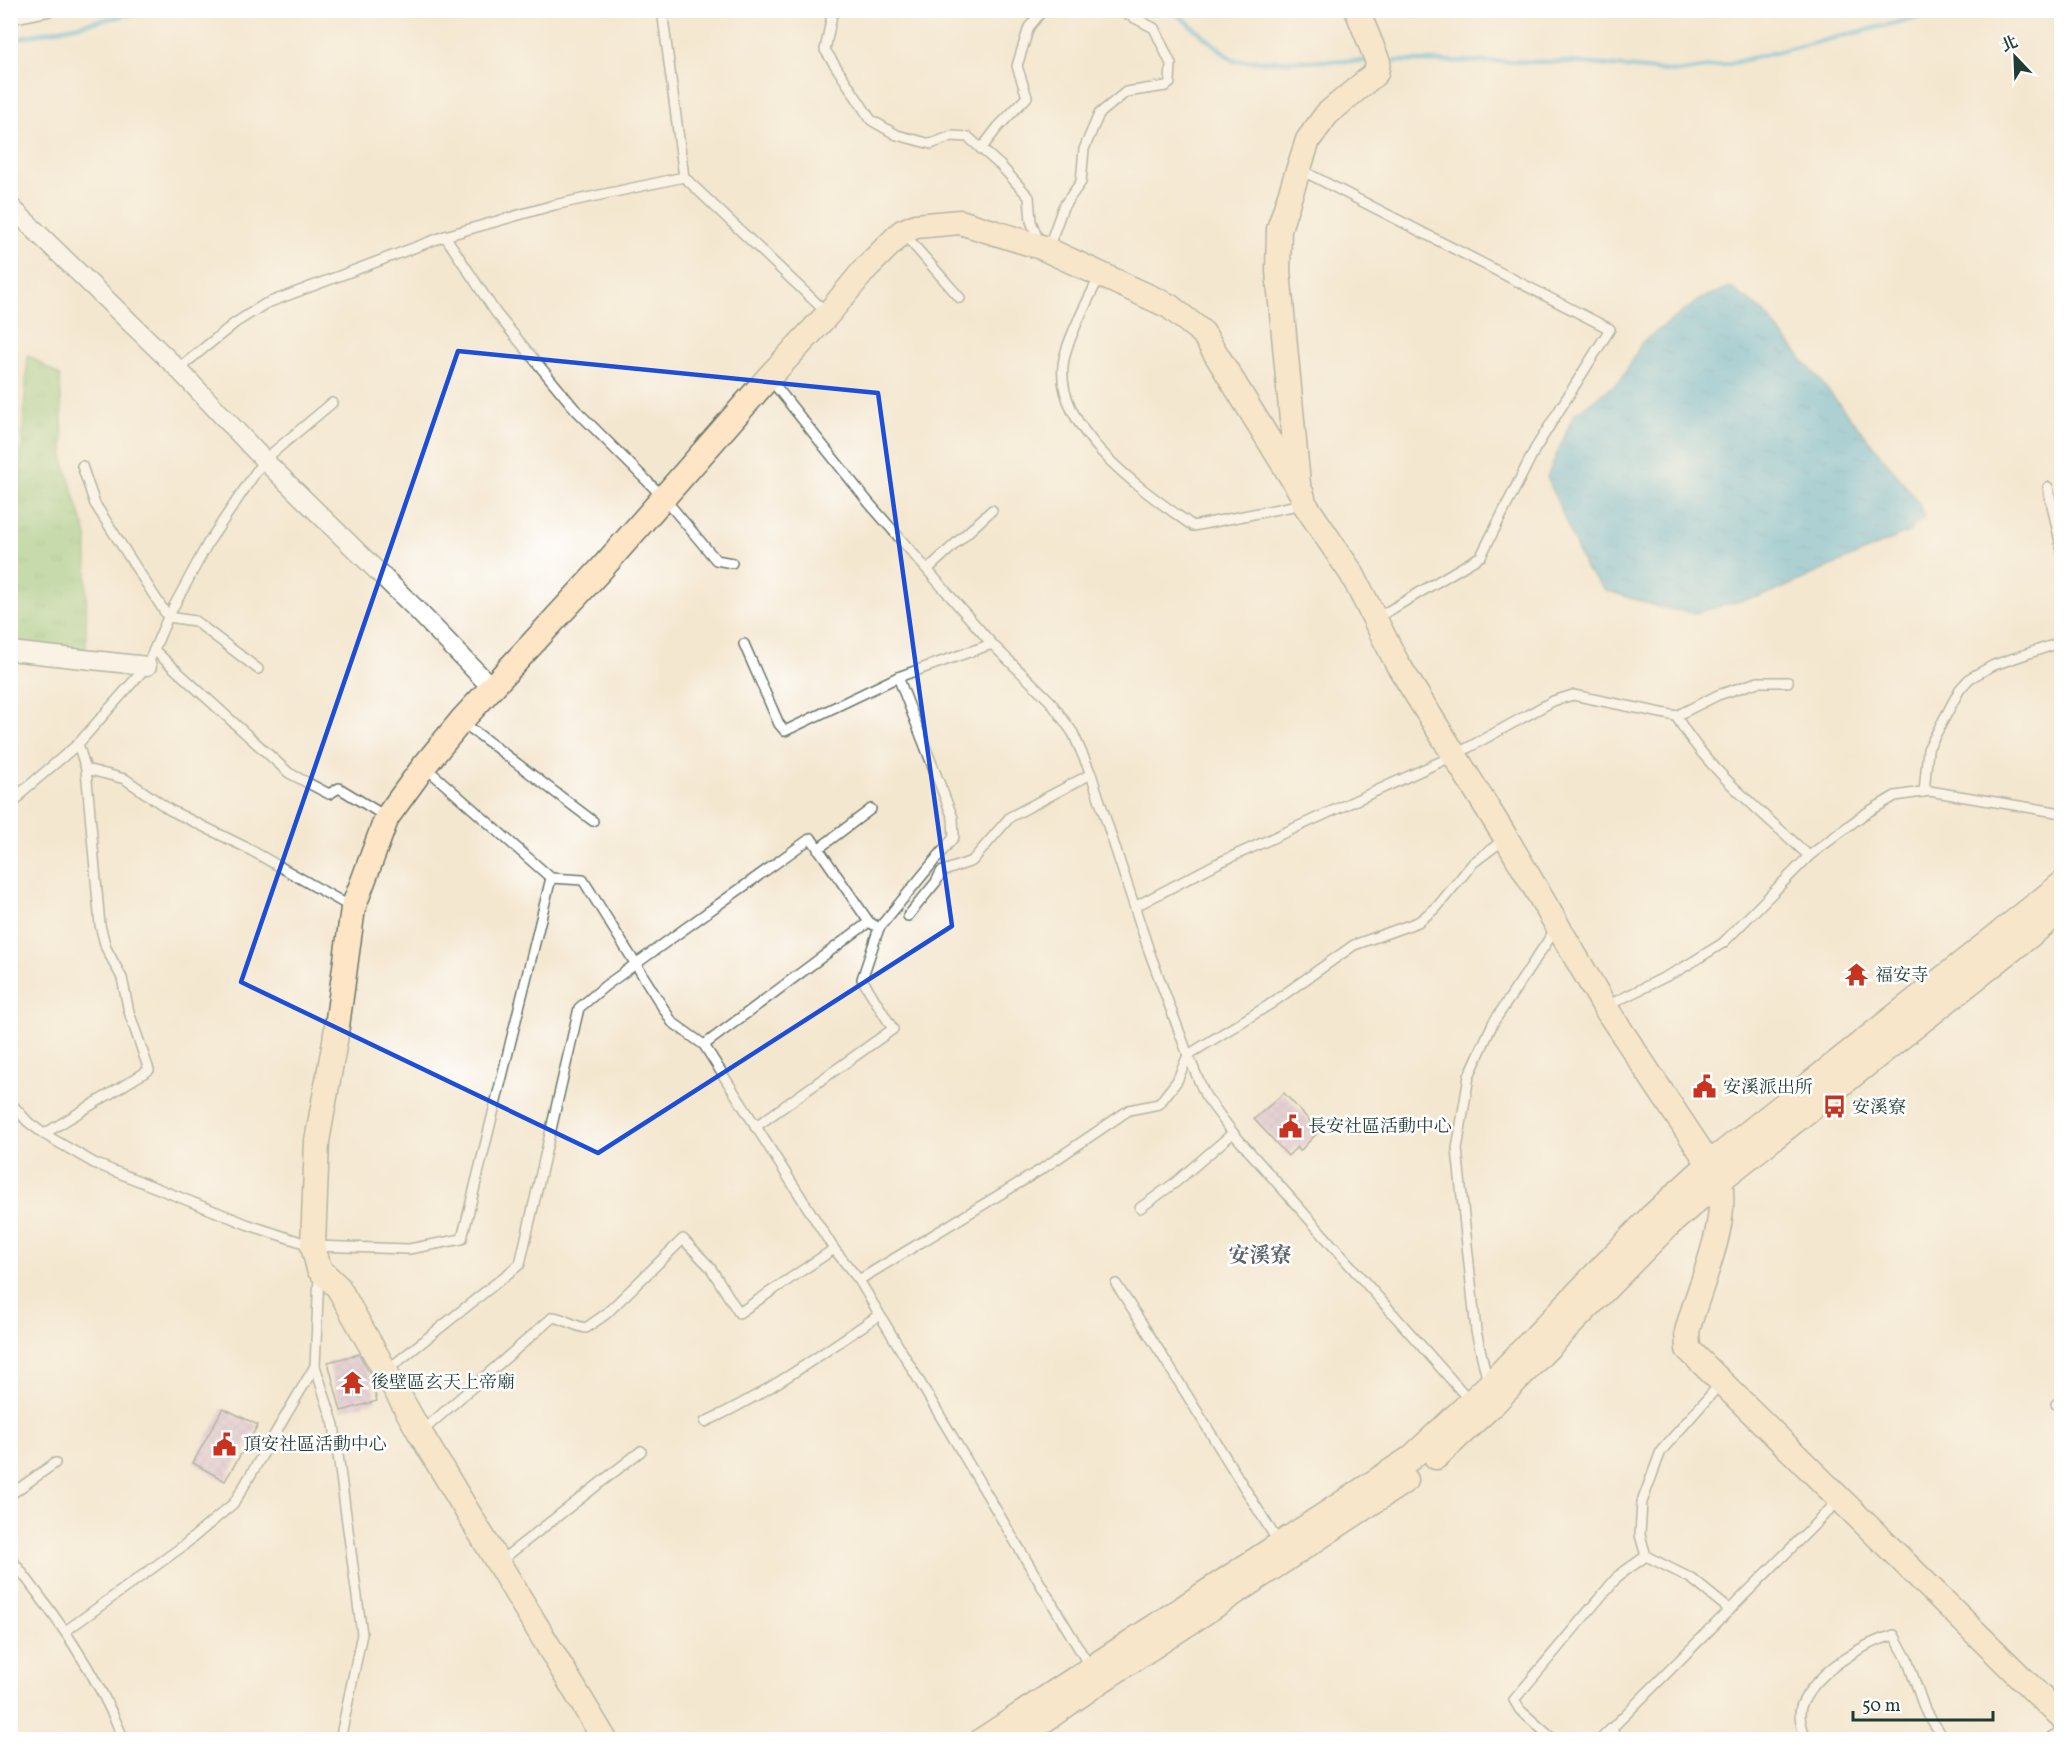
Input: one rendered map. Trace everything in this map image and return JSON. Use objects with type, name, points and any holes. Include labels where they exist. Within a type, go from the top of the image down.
[{"type":"street","points":[[1301,495],[1278,271],[1279,229],[1308,140],[1327,114],[1376,73],[1378,62],[1357,10]]},
{"type":"street","points":[[10,206],[178,369],[264,459],[416,609],[492,688]]},
{"type":"street","points":[[605,1740],[420,1433],[338,1287],[319,1269],[312,1246],[317,1141],[335,1041],[353,908],[387,817],[423,766],[462,721],[664,498],[769,377],[828,314],[866,268],[902,232],[916,226],[960,222],[1044,249],[1169,306],[1203,333],[1301,495],[1352,574],[1397,663],[1506,838],[1605,1007],[1715,1172],[1722,1195],[1717,1235],[1687,1332],[1688,1348],[2061,1718]]},
{"type":"street","points":[[10,651],[150,658]]},
{"type":"street","points":[[1715,1172],[2061,884]]},
{"type":"street","points":[[1016,1740],[1099,1682],[1420,1472],[1483,1398],[1652,1217],[1715,1172],[2061,910]]},
{"type":"street","points":[[982,1740],[1411,1458],[1483,1398]]},
{"type":"lane","points":[[10,19],[55,10]]},
{"type":"lane","points":[[662,10],[684,177],[828,314]]},
{"type":"lane","points":[[833,10],[825,50],[871,120],[886,130],[932,144],[952,136],[968,137],[1001,166],[1029,197],[1031,221],[1044,249]]},
{"type":"lane","points":[[981,149],[1027,97],[1017,66],[1029,27],[1043,10]]},
{"type":"lane","points":[[1044,249],[1063,207],[1081,182],[1084,149],[1099,114],[1126,92],[1166,86],[1170,83],[1171,64],[1154,28],[1119,10]]},
{"type":"lane","points":[[1297,168],[1610,329],[1536,449],[1481,556],[1375,619]]},
{"type":"lane","points":[[178,369],[235,323],[265,304],[446,236],[554,205],[684,177]]},
{"type":"lane","points":[[902,232],[960,298]]},
{"type":"lane","points":[[446,236],[496,313],[575,410],[664,498],[716,560],[732,563]]},
{"type":"lane","points":[[1100,275],[1065,352],[1063,390],[1078,420],[1115,468],[1193,526],[1301,495]]},
{"type":"lane","points":[[769,377],[869,503],[992,644],[1050,701],[1073,733],[1091,774],[1149,951],[1205,1095],[1233,1133],[1483,1398]]},
{"type":"lane","points":[[10,809],[24,790],[78,744],[126,693],[150,658],[168,617],[208,543],[264,459],[332,403]]},
{"type":"lane","points":[[82,466],[95,504],[168,617],[195,621],[258,669]]},
{"type":"lane","points":[[2048,487],[2061,551]]},
{"type":"lane","points":[[928,569],[992,510]]},
{"type":"lane","points":[[1924,792],[1928,749],[1960,689],[1970,678],[1994,665],[2061,642]]},
{"type":"lane","points":[[744,644],[778,724],[785,731],[898,677],[992,644]]},
{"type":"lane","points":[[150,658],[289,772],[329,794],[339,788],[387,817]]},
{"type":"lane","points":[[755,1127],[893,1029],[862,979],[879,928],[954,837],[953,818],[898,677]]},
{"type":"lane","points":[[1136,906],[1218,863],[1453,756],[1517,720],[1573,695],[1676,716],[1718,695],[1758,682],[1788,682]]},
{"type":"lane","points":[[1676,716],[1686,733],[1736,789],[1809,856]]},
{"type":"lane","points":[[462,721],[593,821]]},
{"type":"lane","points":[[44,1134],[149,1070],[129,1012],[122,978],[106,948],[100,925],[86,769],[78,744]]},
{"type":"lane","points":[[423,766],[551,878],[583,880],[672,1022],[704,1045],[834,1249],[859,1280],[1090,1667]]},
{"type":"lane","points":[[86,769],[125,779],[170,810],[245,847],[353,908]]},
{"type":"lane","points":[[908,916],[936,882],[941,872],[972,861],[1010,817],[1091,774]]},
{"type":"lane","points":[[1605,1007],[1681,969],[1723,943],[1809,856],[1863,815],[1895,796],[1929,791],[2061,813]]},
{"type":"lane","points":[[818,849],[871,809]]},
{"type":"lane","points":[[386,1372],[520,1264],[579,1008],[605,986],[638,965],[811,838],[869,922],[879,928]]},
{"type":"lane","points":[[859,1280],[1042,1169],[1129,1110],[1159,1104],[1177,1081],[1188,1056],[1269,1005],[1354,945],[1418,922],[1437,907],[1473,863],[1506,838]]},
{"type":"lane","points":[[10,1102],[28,1122],[44,1134],[94,1163],[249,1225],[312,1246],[409,1249],[462,1239],[551,878]]},
{"type":"lane","points":[[704,1045],[869,922]]},
{"type":"lane","points":[[1483,1398],[1457,1149],[1469,1076],[1493,1023],[1558,925]]},
{"type":"lane","points":[[1140,1208],[1233,1133]]},
{"type":"lane","points":[[420,1433],[553,1317],[564,1319],[572,1326],[586,1328],[606,1314],[683,1239],[710,1267],[740,1313],[834,1249]]},
{"type":"lane","points":[[319,1269],[315,1366],[334,1425],[362,1634],[340,1740]]},
{"type":"lane","points":[[1116,1284],[1170,1364],[1197,1414],[1279,1543]]},
{"type":"lane","points":[[705,1422],[731,1410],[792,1374],[879,1315]]},
{"type":"lane","points":[[67,1630],[183,1546],[234,1503],[315,1366]]},
{"type":"lane","points":[[1721,1383],[1661,1450],[1642,1502],[1640,1535],[1646,1556],[1692,1579],[1731,1610]]},
{"type":"lane","points":[[498,1563],[641,1451]]},
{"type":"lane","points":[[10,1494],[55,1463]]},
{"type":"lane","points":[[1600,1740],[1840,1499]]},
{"type":"lane","points":[[1554,1740],[1520,1710],[1514,1700],[1618,1576],[1646,1556]]},
{"type":"lane","points":[[10,1557],[67,1630],[107,1698],[124,1740]]},
{"type":"lane","points":[[1807,1740],[1800,1719],[1802,1704],[1825,1673],[1878,1639],[1894,1635],[1907,1659],[1925,1710],[1945,1740]]},
{"type":"lane","points":[[1612,1728],[1616,1740]]},
{"type":"lane","points":[[2047,1740],[2061,1731]]},
{"type":"highlighted area","points":[[458,351],[878,393],[952,926],[598,1153],[241,982]]},
{"type":"green space","points":[[28,355],[60,376],[64,462],[87,536],[86,654],[11,647],[11,605]]},
{"type":"water","points":[[1730,287],[1762,310],[1895,472],[1919,503],[1924,517],[1908,532],[1772,593],[1694,613],[1662,608],[1605,590],[1585,568],[1547,477],[1574,414],[1621,380],[1642,342],[1702,298]]},
{"type":"building","name":"長安社區活動中心","points":[[1284,1093],[1319,1131],[1300,1151],[1297,1147],[1288,1156],[1254,1119]]},
{"type":"building","name":"後壁區玄天上帝廟","points":[[359,1354],[370,1374],[377,1401],[341,1411],[328,1362]]},
{"type":"building","name":"頂安社區活動中心","points":[[223,1408],[258,1425],[225,1481],[193,1463]]},
{"type":"waterway","points":[[10,40],[149,10]]},
{"type":"waterway","points":[[1172,10],[1234,61],[1370,61]]},
{"type":"waterway","points":[[1395,61],[1571,62],[1678,72],[1728,64],[1948,10]]},
{"type":"place","name":"福安寺","points":[[1857,975]]},
{"type":"place","name":"安溪派出所","points":[[1705,1087]]},
{"type":"place","name":"安溪寮","points":[[1834,1107]]},
{"type":"place","name":"長安社區活動中心","points":[[1290,1126]]},
{"type":"place","name":"後壁區玄天上帝廟","points":[[353,1382]]},
{"type":"place","name":"頂安社區活動中心","points":[[225,1444]]},
{"type":"district","name":"安溪寮","points":[[1260,1255]]}]
